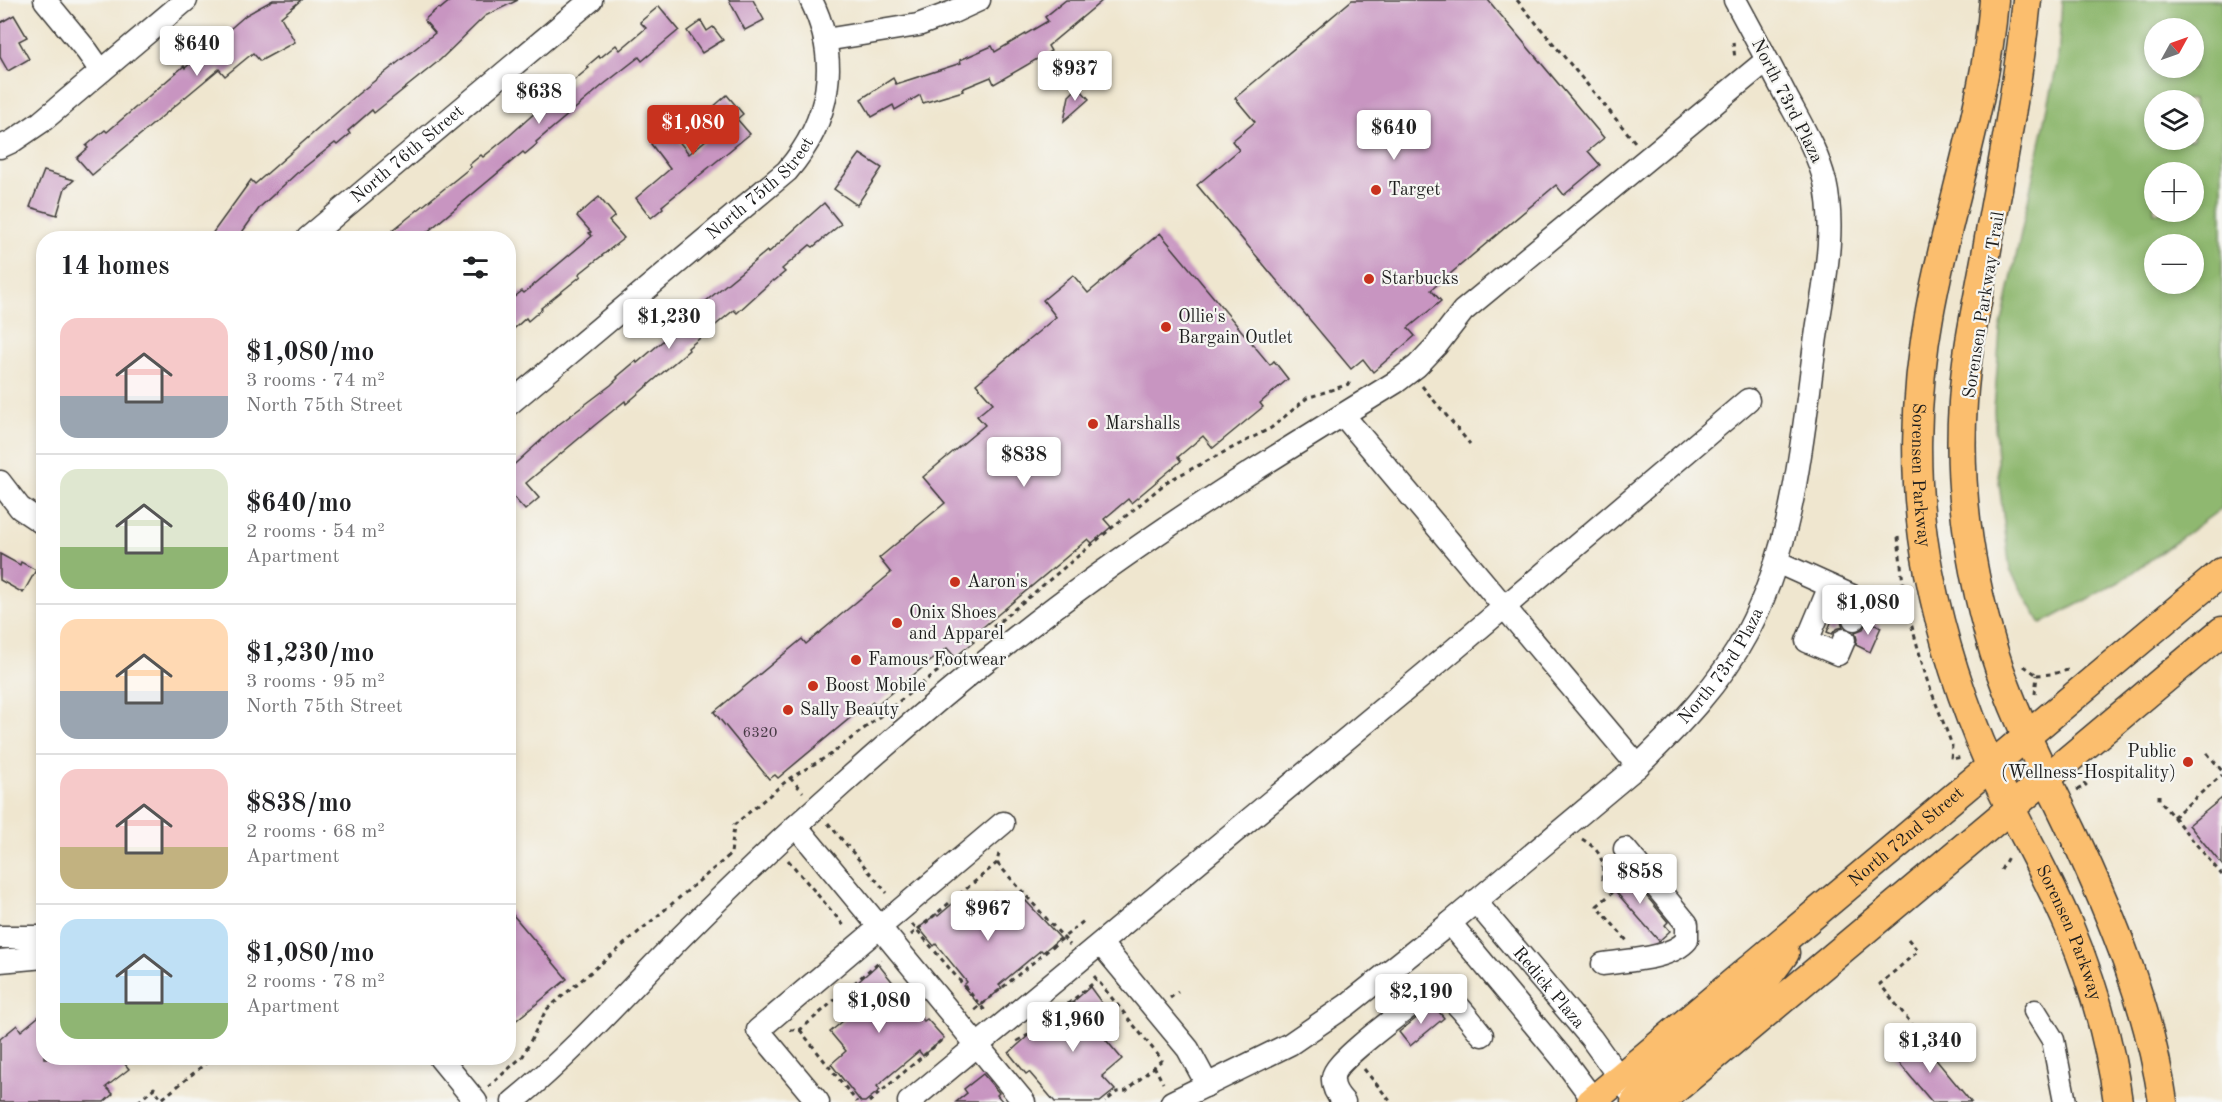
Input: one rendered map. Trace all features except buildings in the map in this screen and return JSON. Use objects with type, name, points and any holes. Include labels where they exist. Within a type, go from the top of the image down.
[{"type":"main road","name":"Sorensen Parkway","points":[[1994,0],[1986,59],[1930,309],[1921,369],[1918,435],[1922,526],[1934,598],[1960,687],[1990,766],[2060,908],[2083,961],[2105,1031],[2118,1102]]},
{"type":"main road","points":[[2027,0],[2018,82],[1972,321],[1963,405],[1965,513],[1975,575],[1994,651],[2026,735],[2100,891],[2126,954],[2149,1028],[2163,1102]]},
{"type":"main road","name":"North 72nd Street","points":[[1620,1099],[1813,916],[2222,572]]},
{"type":"main road","points":[[1620,1099],[2010,807],[2222,631]]},
{"type":"street","points":[[45,0],[101,71]]},
{"type":"street","points":[[0,147],[41,122],[186,0]]},
{"type":"street","name":"North 76th Street","points":[[316,231],[591,0]]},
{"type":"street","name":"North 75th Street","points":[[516,398],[787,171],[801,154],[823,112],[828,65],[820,17],[812,0]]},
{"type":"street","points":[[825,40],[918,25],[979,0]]},
{"type":"street","name":"North 73rd Plaza","points":[[1167,1093],[1205,1086],[1260,1060],[1299,1038],[1347,1005],[1450,923],[1638,766],[1687,716],[1728,663],[1746,635],[1777,562],[1790,514],[1825,272],[1829,218],[1828,200],[1818,161],[1735,0]]},
{"type":"street","points":[[513,1102],[575,1046],[796,826],[956,685],[1095,578],[1246,475],[1410,371],[1436,346],[1463,311],[1767,60]]},
{"type":"street","points":[[909,1102],[1504,608],[1748,400]]},
{"type":"street","points":[[1343,415],[1638,766]]},
{"type":"street","points":[[0,482],[20,508],[36,519]]},
{"type":"street","points":[[1777,562],[1861,600],[1854,619]]},
{"type":"street","points":[[1830,586],[1807,641],[1838,654],[1844,640]]},
{"type":"street","points":[[819,1102],[758,1030],[1003,823]]},
{"type":"street","points":[[796,826],[1024,1102]]},
{"type":"street","points":[[1603,964],[1676,950],[1687,940],[1689,932],[1681,915],[1625,849]]},
{"type":"street","name":"Redick Plaza","points":[[1475,900],[1590,1038],[1620,1099]]},
{"type":"street","name":"Redick Plaza","points":[[1450,923],[1575,1073],[1620,1099]]},
{"type":"street","points":[[0,938],[36,937]]},
{"type":"street","points":[[1101,944],[1188,1049],[1202,1075],[1205,1086]]},
{"type":"street","points":[[0,961],[36,958]]},
{"type":"street","points":[[1344,1102],[1337,1094],[1333,1084],[1332,1076],[1335,1069],[1358,1047],[1423,996],[1436,992],[1450,997],[1482,1035]]},
{"type":"street","points":[[2035,1011],[2053,1040],[2065,1102]]},
{"type":"street","points":[[446,1065],[476,1102]]},
{"type":"path","points":[[1517,0],[1635,142],[1629,149]]},
{"type":"path","points":[[1410,371],[1470,444]]},
{"type":"path","points":[[987,631],[1168,481],[1271,428],[1307,398],[1349,385]]},
{"type":"path","points":[[516,1062],[523,1056],[546,1010],[731,854],[734,825],[790,777],[830,755],[951,661]]},
{"type":"path","points":[[2020,662],[2037,675]]},
{"type":"path","points":[[2173,817],[2222,773],[2207,753]]},
{"type":"path","points":[[790,777],[980,1006],[1085,920]]},
{"type":"path","points":[[2159,795],[2159,800],[2222,875]]},
{"type":"path","points":[[1582,839],[1592,845],[1601,855],[1604,866],[1602,878],[1612,893],[1597,906],[1628,940],[1631,959]]},
{"type":"path","points":[[917,930],[997,863],[1064,938]]},
{"type":"path","points":[[1908,939],[1918,951],[1880,984],[1918,1032]]},
{"type":"path","points":[[857,1102],[800,1030],[876,964]]},
{"type":"path","points":[[1012,1044],[1035,1032],[1098,980],[1161,1060],[1126,1091],[1118,1092],[1105,1102]]},
{"type":"path","points":[[869,1102],[940,1043]]},
{"type":"path","points":[[138,1102],[154,1088],[162,1099],[203,1065]]},
{"type":"path","points":[[492,1083],[513,1065]]},
{"type":"path","points":[[1154,1066],[1167,1093]]},
{"type":"green space","points":[[2062,0],[2222,0],[2222,508],[2121,581],[2041,624],[2010,570],[1998,475],[1994,410],[2000,331],[2058,60]]},
{"type":"place","name":"Target","points":[[1376,190]]},
{"type":"place","name":"Starbucks","points":[[1369,279]]},
{"type":"place","name":"Ollie's Bargain Outlet","points":[[1166,327]]},
{"type":"place","name":"Marshalls","points":[[1093,424]]},
{"type":"place","name":"Aaron's","points":[[955,582]]},
{"type":"place","name":"Onix Shoes and Apparel","points":[[897,623]]},
{"type":"place","name":"Famous Footwear","points":[[856,660]]},
{"type":"place","name":"Boost Mobile","points":[[813,686]]},
{"type":"place","name":"Sally Beauty","points":[[788,710]]},
{"type":"place","name":"Public (Wellness-Hospitality)","points":[[2188,762]]}]
